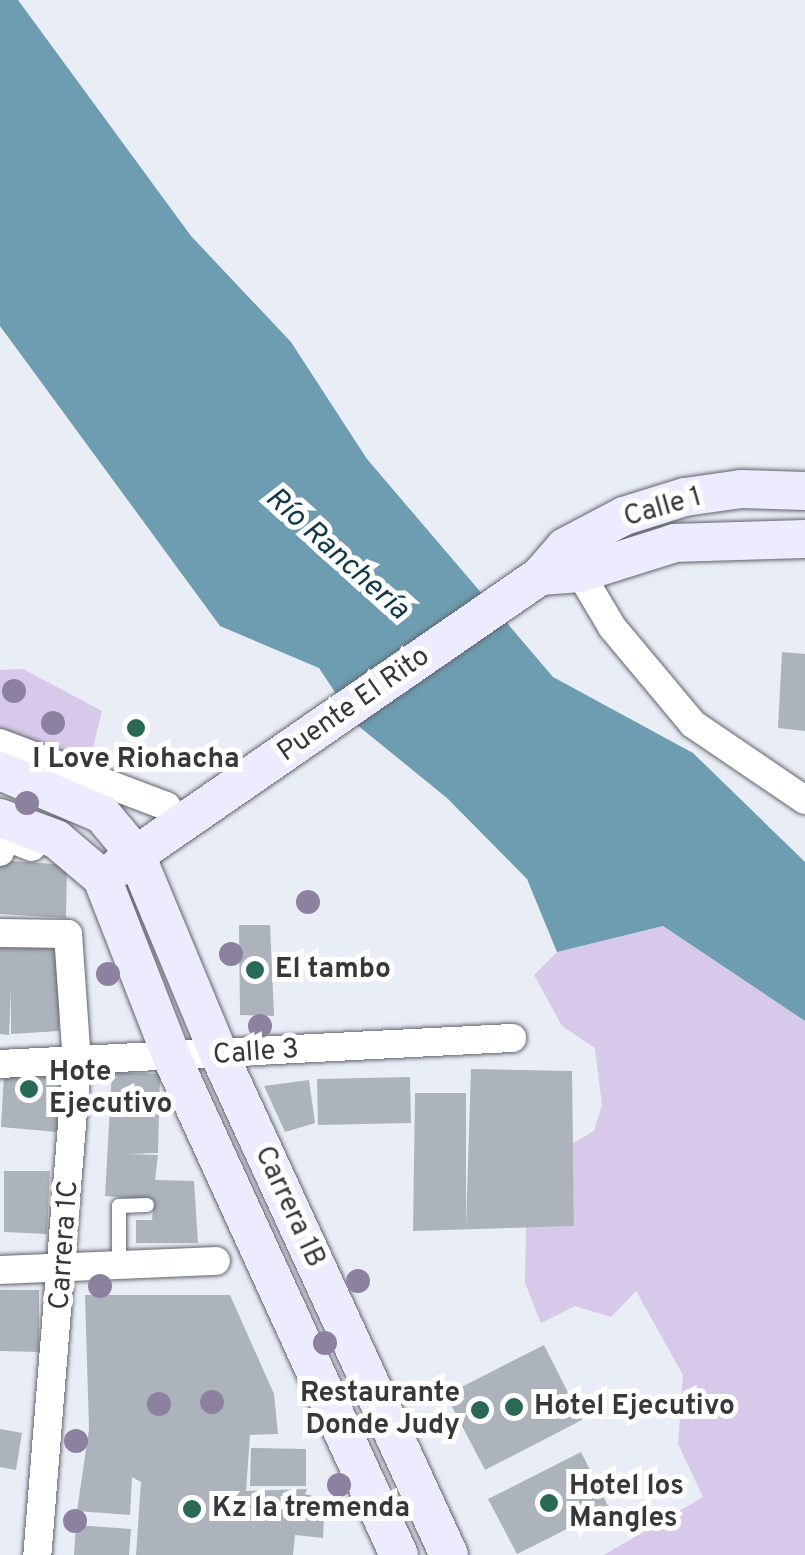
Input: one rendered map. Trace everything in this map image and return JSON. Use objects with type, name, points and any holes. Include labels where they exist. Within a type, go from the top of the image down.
[{"type":"street","name":"Calle 1","points":[[526,586],[565,547],[624,516],[741,489],[805,492]]},
{"type":"street","name":"Calle 1","points":[[526,586],[675,543],[743,536],[805,539]]},
{"type":"street","points":[[580,573],[612,626],[693,724],[805,800]]},
{"type":"street","name":"Puente El Rito","points":[[188,819],[526,586]]},
{"type":"street","points":[[0,743],[166,806],[188,819],[102,878],[56,839],[0,835]]},
{"type":"street","points":[[0,771],[102,814],[136,855]]},
{"type":"street","name":"Carrera 1B","points":[[136,855],[219,1054],[449,1555]]},
{"type":"street","name":"Carrera 1B","points":[[102,878],[174,1060],[399,1555]]},
{"type":"street","name":"Carrera 1C","points":[[0,933],[68,934],[76,1062],[64,1269],[37,1555]]},
{"type":"street","name":"Calle 3","points":[[0,1064],[174,1060],[219,1054],[512,1038]]},
{"type":"street","points":[[0,1270],[216,1260]]},
{"type":"lane","points":[[120,1266],[119,1206],[148,1206]]},
{"type":"shaded area","points":[[23,669],[102,711],[89,764],[0,732],[0,670]]},
{"type":"shaded area","points":[[663,926],[805,1021],[805,1555],[604,1555],[703,1497],[678,1444],[683,1375],[636,1291],[611,1317],[575,1306],[541,1323],[525,1283],[526,1227],[574,1226],[573,1143],[594,1131],[602,1105],[595,1048],[562,1026],[534,975],[557,952]]},
{"type":"water","name":"Río Ranchería","points":[[0,0],[18,0],[191,236],[291,342],[367,459],[553,677],[693,753],[805,862],[805,1021],[663,926],[557,952],[527,879],[447,798],[356,724],[319,668],[220,626],[0,326]]},
{"type":"building","points":[[782,652],[805,654],[805,731],[778,728]]},
{"type":"building","points":[[0,860],[67,865],[66,918],[0,914]]},
{"type":"building","name":"El tambo","points":[[239,925],[270,925],[274,1016],[240,1015]]},
{"type":"building","points":[[0,943],[60,944],[59,1031],[11,1034],[11,987],[9,1035],[0,1034]]},
{"type":"building","points":[[471,1069],[572,1071],[574,1226],[413,1231],[415,1093],[466,1093],[466,1226]]},
{"type":"building","points":[[62,1070],[57,1132],[1,1127],[4,1075]]},
{"type":"building","points":[[112,1072],[160,1074],[158,1153],[128,1154],[158,1155],[155,1180],[194,1181],[198,1243],[136,1243],[136,1220],[152,1220],[154,1200],[105,1196]]},
{"type":"building","points":[[410,1077],[411,1123],[318,1125],[317,1079]]},
{"type":"building","points":[[309,1080],[315,1123],[285,1132],[264,1086]]},
{"type":"building","points":[[4,1171],[50,1171],[47,1234],[4,1232]]},
{"type":"building","points":[[0,1290],[39,1290],[39,1352],[0,1351]]},
{"type":"building","points":[[85,1295],[230,1295],[274,1394],[278,1434],[250,1435],[246,1491],[307,1489],[305,1494],[325,1499],[323,1538],[295,1535],[293,1555],[136,1555],[141,1482],[132,1477],[130,1515],[77,1511],[89,1429]]},
{"type":"building","name":"Hotel Ejecutivo","points":[[544,1345],[582,1420],[485,1470],[446,1395]]},
{"type":"building","points":[[0,1429],[22,1433],[16,1470],[0,1467]]},
{"type":"building","points":[[251,1448],[306,1449],[306,1486],[250,1486]]},
{"type":"building","name":"Hotel los Mangles","points":[[581,1452],[609,1508],[517,1554],[488,1499]]},
{"type":"building","points":[[76,1525],[131,1529],[129,1555],[74,1555]]},
{"type":"place","name":"I Love Riohacha","points":[[136,728]]},
{"type":"place","name":"El tambo","points":[[255,970]]},
{"type":"place","name":"Hote Ejecutivo","points":[[29,1089]]},
{"type":"place","name":"Hotel Ejecutivo","points":[[514,1407]]},
{"type":"place","name":"Restaurante Donde Judy","points":[[480,1410]]},
{"type":"place","name":"Hotel los Mangles","points":[[549,1503]]},
{"type":"place","name":"Kz la tremenda","points":[[192,1509]]}]
